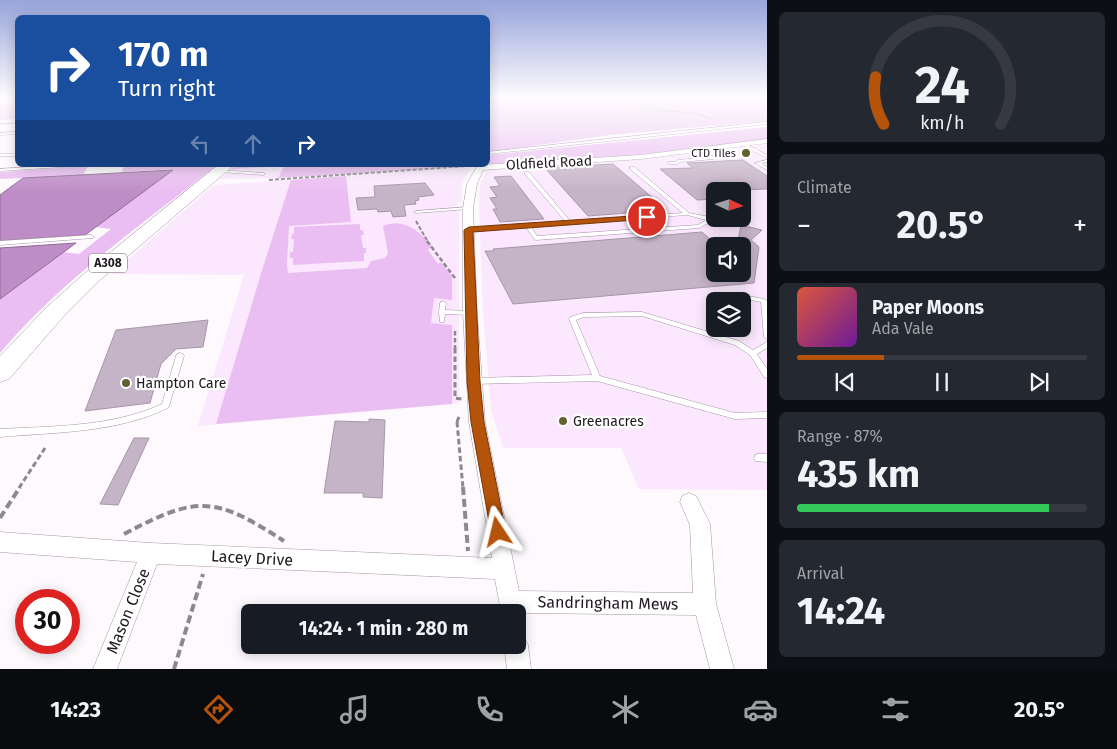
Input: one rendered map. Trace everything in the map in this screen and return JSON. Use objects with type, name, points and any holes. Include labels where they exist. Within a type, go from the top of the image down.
[{"type":"highway","name":"A308","points":[[0,372],[55,312],[92,276],[223,168]]},
{"type":"street","name":"Oldfield Road","points":[[480,168],[641,157],[767,141]]},
{"type":"street","points":[[480,168],[472,184],[468,208],[473,381],[478,422],[511,604]]},
{"type":"street","points":[[689,502],[700,524],[705,604],[722,669]]},
{"type":"street","name":"Lacey Drive","points":[[0,542],[151,553],[504,569]]},
{"type":"street","name":"Mason Close","points":[[105,669],[151,553]]},
{"type":"street","name":"Sandringham Mews","points":[[526,607],[705,604]]},
{"type":"street","points":[[517,654],[519,669]]},
{"type":"lane","points":[[490,153],[714,129]]},
{"type":"lane","points":[[0,134],[15,133]]},
{"type":"lane","points":[[745,145],[767,159]]},
{"type":"lane","points":[[669,163],[677,163],[678,160],[713,158],[700,150]]},
{"type":"lane","points":[[0,155],[15,154]]},
{"type":"lane","points":[[767,159],[757,163],[767,169]]},
{"type":"lane","points":[[0,170],[47,167]]},
{"type":"lane","points":[[223,168],[263,174]]},
{"type":"lane","points":[[632,168],[686,214]]},
{"type":"lane","points":[[527,173],[569,223]]},
{"type":"lane","points":[[416,212],[468,208]]},
{"type":"lane","points":[[469,230],[686,214],[706,218]]},
{"type":"lane","points":[[527,225],[536,238],[699,226],[706,222]]},
{"type":"lane","points":[[0,243],[91,237]]},
{"type":"lane","points":[[751,299],[764,301],[767,337]]},
{"type":"lane","points":[[442,303],[442,320]]},
{"type":"lane","points":[[442,312],[470,314]]},
{"type":"lane","points":[[597,378],[572,319],[582,315],[642,314],[737,343],[752,353],[767,375]]},
{"type":"lane","points":[[752,353],[767,345]]},
{"type":"lane","points":[[0,433],[98,424],[151,414],[166,406],[180,356]]},
{"type":"lane","points":[[473,381],[597,378],[735,416],[767,415]]},
{"type":"path","points":[[262,181],[444,167]]},
{"type":"path","points":[[469,567],[457,422],[478,422]]},
{"type":"path","points":[[0,518],[45,448]]},
{"type":"path","points":[[96,549],[154,518],[195,504],[243,515],[315,560]]},
{"type":"path","points":[[174,669],[208,556]]},
{"type":"shaded area","points":[[490,129],[675,129],[611,135],[490,152]]},
{"type":"shaded area","points":[[745,129],[767,129],[767,139],[674,152],[490,165],[490,155]]},
{"type":"shaded area","points":[[767,144],[767,490],[639,489],[621,448],[503,448],[491,410],[483,313],[479,206],[480,184],[487,170],[647,159]]},
{"type":"shaded area","points":[[87,167],[83,175],[0,179],[0,172]]},
{"type":"shaded area","points":[[123,167],[214,167],[76,277],[24,326],[0,353],[0,299],[63,252],[79,254],[111,229],[95,227],[174,169],[122,172]]},
{"type":"shaded area","points":[[234,167],[266,167],[231,169]]},
{"type":"shaded area","points":[[284,167],[278,178],[220,179],[231,169]]},
{"type":"shaded area","points":[[284,167],[464,167],[278,178]]},
{"type":"shaded area","points":[[470,167],[462,185],[462,202],[458,202],[458,206],[453,206],[454,211],[459,212],[459,403],[198,426],[244,275],[111,274],[214,185]]},
{"type":"shaded area","points":[[173,170],[85,235],[0,241],[0,195],[23,178]]},
{"type":"shaded area","points":[[346,176],[351,222],[289,226],[288,273],[367,268],[371,261],[385,258],[388,253],[383,226],[398,223],[416,230],[432,245],[428,250],[438,264],[441,262],[452,276],[452,300],[434,298],[431,323],[452,325],[452,404],[216,424],[291,180]]},
{"type":"shaded area","points":[[360,224],[360,230],[363,230],[364,235],[361,235],[363,248],[366,248],[364,261],[293,265],[293,258],[290,258],[290,252],[293,252],[294,239],[291,239],[294,227]]},
{"type":"shaded area","points":[[76,243],[0,299],[0,248]]},
{"type":"building","points":[[743,160],[767,176],[767,189],[751,190],[751,182],[706,182],[706,200],[697,200],[660,169],[693,168],[687,163]]},
{"type":"building","points":[[613,164],[667,210],[588,216],[545,168]]},
{"type":"building","points":[[511,176],[544,219],[500,222],[493,209],[497,209],[490,198],[497,197],[490,187],[500,186],[494,177]]},
{"type":"building","points":[[425,183],[434,195],[418,197],[419,200],[415,201],[416,204],[404,205],[406,216],[393,217],[391,211],[378,212],[377,209],[358,210],[356,198],[375,197],[374,186]]},
{"type":"building","points":[[751,227],[762,230],[751,240],[751,237],[739,237],[740,228]]},
{"type":"building","points":[[702,232],[708,237],[706,237],[706,282],[751,282],[751,240],[759,247],[754,283],[513,304],[485,251],[494,251],[493,249]]},
{"type":"building","name":"Hampton Care","points":[[208,320],[203,347],[176,349],[161,364],[150,403],[85,411],[116,330]]},
{"type":"building","points":[[369,419],[385,420],[382,498],[363,497],[363,493],[324,493],[335,421],[369,422]]},
{"type":"building","points":[[134,438],[149,438],[118,505],[100,504]]},
{"type":"place","name":"CTD Tiles","points":[[746,153]]},
{"type":"place","name":"Hampton Care","points":[[126,383]]},
{"type":"place","name":"Greenacres","points":[[563,421]]},
{"type":"route","points":[[498,532],[478,422],[473,381],[469,288],[469,230],[647,217]]}]
